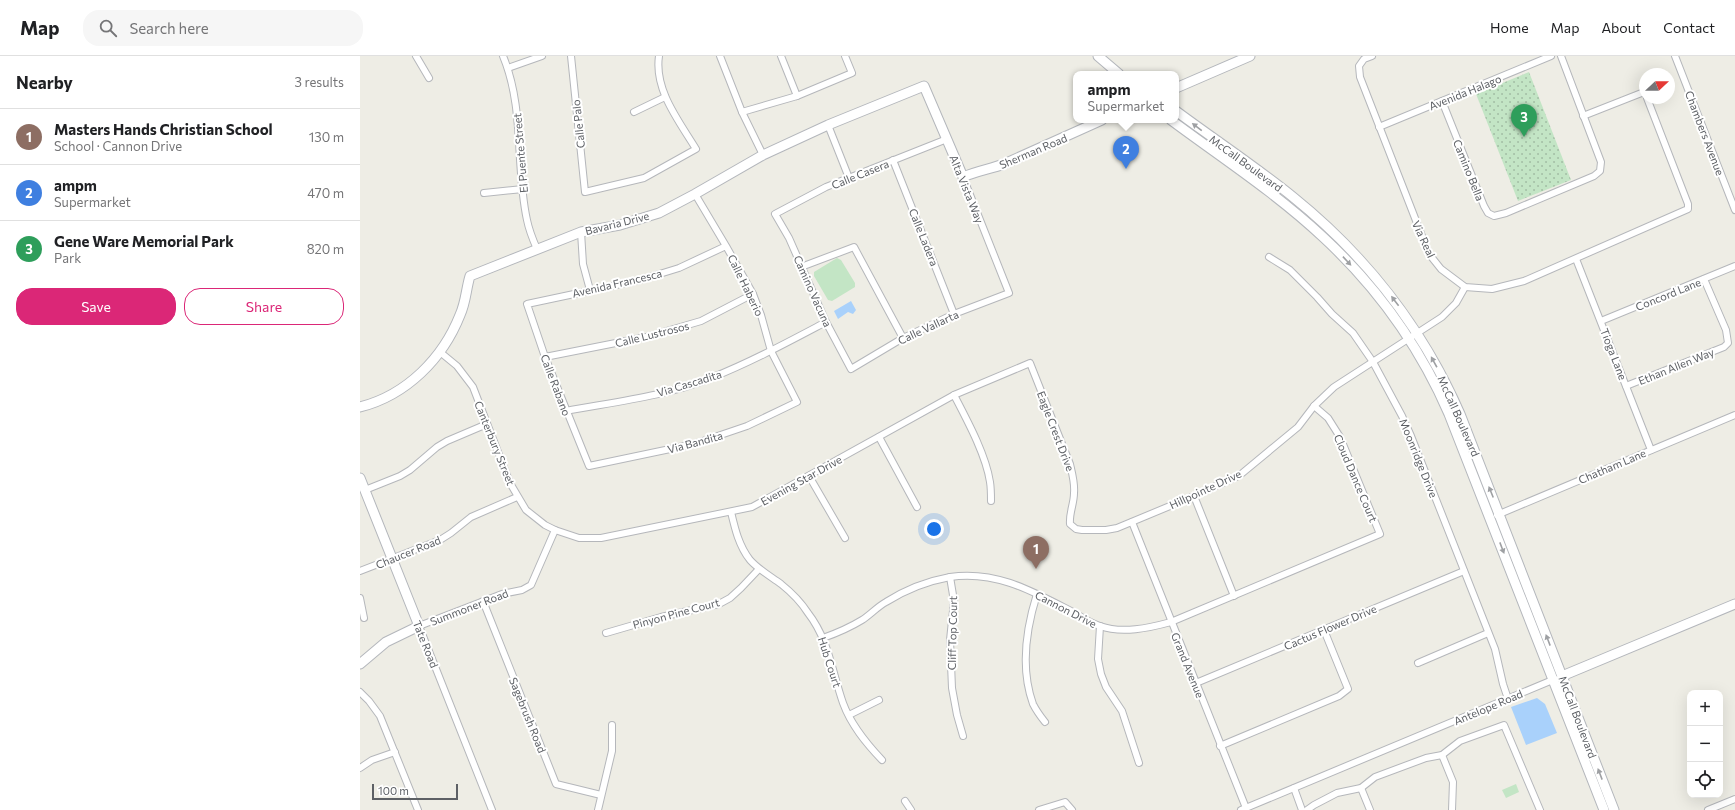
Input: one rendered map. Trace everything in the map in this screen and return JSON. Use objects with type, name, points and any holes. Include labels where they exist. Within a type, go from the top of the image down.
[{"type":"main road","points":[[1098,56],[1116,71]]},
{"type":"main road","points":[[1179,87],[1250,56]]},
{"type":"main road","name":"Bavaria Drive","points":[[360,407],[382,399],[411,382],[426,370],[440,352],[461,313],[470,276],[580,232],[620,225],[659,213],[763,155],[828,125],[924,86]]},
{"type":"main road","name":"Alta Vista Way","points":[[924,86],[963,177]]},
{"type":"main road","name":"McCall Boulevard","points":[[1179,113],[1290,194],[1327,226],[1347,246],[1386,290],[1413,336],[1450,391],[1614,810]]},
{"type":"main road","name":"Sherman Road","points":[[963,177],[980,170],[1004,164],[1095,123]]},
{"type":"main road","name":"McCall Boulevard","points":[[1175,123],[1287,206],[1323,237],[1370,286],[1413,336],[1442,398],[1604,810]]},
{"type":"main road","points":[[1287,206],[1296,207],[1332,239],[1347,246]]},
{"type":"main road","name":"Tate Road","points":[[360,478],[419,626]]},
{"type":"main road","name":"Antelope Road","points":[[1562,676],[1735,604]]},
{"type":"main road","points":[[360,664],[386,642],[419,626]]},
{"type":"street","points":[[416,56],[429,78]]},
{"type":"street","name":"El Puente Street","points":[[503,56],[508,68],[517,113],[526,218],[537,249]]},
{"type":"street","points":[[508,68],[542,56]]},
{"type":"street","name":"Calle Palo","points":[[570,56],[585,192],[644,178],[696,149],[666,97]]},
{"type":"street","points":[[634,112],[666,97],[660,79],[659,56]]},
{"type":"street","points":[[720,56],[742,112],[763,155]]},
{"type":"street","points":[[781,56],[797,96]]},
{"type":"street","points":[[742,112],[797,96],[852,73],[845,56]]},
{"type":"street","name":"Via Real","points":[[1372,56],[1364,59],[1359,66],[1360,77],[1429,254],[1441,270],[1465,287]]},
{"type":"street","name":"Avenida Halago","points":[[1379,127],[1551,56]]},
{"type":"street","points":[[1561,56],[1582,116],[1639,94]]},
{"type":"street","name":"Chambers Avenue","points":[[1675,56],[1735,210]]},
{"type":"street","name":"Camino Bella","points":[[1442,101],[1484,206],[1488,213],[1494,216],[1506,213],[1594,176],[1600,171],[1601,162],[1582,116]]},
{"type":"street","points":[[1465,287],[1492,289],[1524,281],[1688,209],[1688,204],[1649,104]]},
{"type":"street","points":[[828,125],[849,178]]},
{"type":"street","name":"Calle Casera","points":[[775,214],[809,195],[947,138]]},
{"type":"street","name":"Calle Ladera","points":[[893,160],[954,314]]},
{"type":"street","name":"Alta Vista Way","points":[[963,177],[1009,292]]},
{"type":"street","points":[[484,193],[523,189]]},
{"type":"street","name":"Calle Haberio","points":[[695,194],[753,294],[772,351],[797,402]]},
{"type":"street","name":"Camino Vacuna","points":[[775,214],[789,238],[826,322],[851,368]]},
{"type":"street","points":[[580,232],[583,264],[590,290]]},
{"type":"street","name":"Avenida Francesca","points":[[527,304],[640,280],[679,268],[726,246]]},
{"type":"street","points":[[801,267],[854,246],[903,338]]},
{"type":"street","name":"Moonridge Drive","points":[[1269,257],[1290,270],[1332,314],[1353,333],[1373,362],[1402,416],[1494,649],[1508,699]]},
{"type":"street","name":"Tioga Lane","points":[[1576,259],[1651,450]]},
{"type":"street","name":"Concord Lane","points":[[1601,321],[1735,266]]},
{"type":"street","name":"Ethan Allen Way","points":[[1626,386],[1724,347],[1728,343],[1726,330],[1704,279]]},
{"type":"street","name":"Hillpointe Drive","points":[[1070,524],[1076,529],[1082,530],[1106,530],[1132,522],[1240,475],[1298,427],[1314,406],[1334,388],[1442,317],[1456,303],[1465,287]]},
{"type":"street","name":"Calle Vallarta","points":[[851,368],[903,338],[954,314],[1009,292]]},
{"type":"street","name":"Calle Lustrosos","points":[[545,357],[646,337],[701,321],[753,294]]},
{"type":"street","name":"Calle Rabano","points":[[527,304],[545,357],[589,466]]},
{"type":"street","name":"Via Cascadita","points":[[566,411],[673,390],[711,378],[772,351],[826,322]]},
{"type":"street","name":"Canterbury Street","points":[[440,352],[457,366],[473,387],[517,497],[526,510],[535,518],[555,530]]},
{"type":"street","name":"Evening Star Drive","points":[[555,530],[579,538],[601,538],[743,510],[762,502],[954,395],[1030,363]]},
{"type":"street","name":"Eagle Crest Drive","points":[[1030,363],[1070,464],[1074,493],[1069,515],[1070,524]]},
{"type":"street","points":[[954,395],[967,418],[986,467],[990,482],[991,501]]},
{"type":"street","name":"Via Bandita","points":[[589,466],[694,444],[748,426],[797,402]]},
{"type":"street","name":"Cloud Dance Court","points":[[1314,406],[1328,418],[1340,437],[1380,534]]},
{"type":"street","name":"Chatham Lane","points":[[1490,518],[1735,415]]},
{"type":"street","points":[[365,490],[400,476],[447,441],[487,424]]},
{"type":"street","points":[[879,437],[917,507]]},
{"type":"street","points":[[809,476],[845,538]]},
{"type":"street","points":[[1194,496],[1234,596]]},
{"type":"street","name":"Chaucer Road","points":[[360,571],[440,540],[471,517],[517,497]]},
{"type":"street","name":"Hub Court","points":[[731,512],[741,544],[751,560],[759,569],[794,596],[808,612],[823,638],[843,703],[868,745],[882,760]]},
{"type":"street","name":"Grand Avenue","points":[[1132,522],[1196,683],[1243,809]]},
{"type":"street","name":"Summoner Road","points":[[419,626],[483,601],[531,585],[555,530]]},
{"type":"street","name":"Cannon Drive","points":[[823,638],[845,630],[863,619],[885,602],[905,591],[926,583],[950,577],[969,576],[1004,580],[1037,594],[1100,626],[1133,630],[1152,627],[1171,622],[1380,534]]},
{"type":"street","name":"Pinyon Pine Court","points":[[606,633],[660,616],[719,604],[730,598],[759,569]]},
{"type":"street","name":"Cactus Flower Drive","points":[[1196,683],[1464,571]]},
{"type":"street","name":"Cliff Top Court","points":[[950,577],[954,601],[950,640],[952,688],[956,715],[963,736]]},
{"type":"street","points":[[1037,594],[1027,630],[1025,649],[1026,669],[1034,705],[1045,722]]},
{"type":"street","points":[[360,598],[364,618]]},
{"type":"street","name":"Sagebrush Road","points":[[483,601],[556,784],[601,795]]},
{"type":"street","name":"Tate Road","points":[[419,626],[492,810]]},
{"type":"street","points":[[1100,626],[1098,659],[1101,674],[1106,687],[1122,711],[1139,763]]},
{"type":"street","points":[[1220,746],[1339,696],[1348,689],[1324,630]]},
{"type":"street","points":[[1418,663],[1488,633]]},
{"type":"street","name":"Antelope Road","points":[[1243,809],[1562,676]]},
{"type":"street","points":[[360,692],[370,701],[380,716],[418,810]]},
{"type":"street","points":[[849,715],[879,700]]},
{"type":"street","points":[[598,810],[612,751],[612,725]]},
{"type":"street","points":[[1294,788],[1301,810],[1306,810],[1338,793],[1361,788],[1375,777],[1426,758],[1442,755],[1460,742],[1504,725],[1540,810]]},
{"type":"street","points":[[360,768],[372,760],[394,752]]},
{"type":"street","points":[[1442,755],[1453,782],[1452,810]]},
{"type":"street","points":[[1361,788],[1370,810]]},
{"type":"street","points":[[1708,810],[1735,799]]},
{"type":"street","points":[[905,801],[911,810]]},
{"type":"street","points":[[1039,810],[1065,802],[1072,810]]},
{"type":"green space","points":[[1529,72],[1571,180],[1518,201],[1476,94]]},
{"type":"green space","points":[[837,258],[841,260],[855,283],[855,287],[832,301],[828,300],[814,276],[814,272]]},
{"type":"green space","points":[[1516,784],[1519,792],[1506,798],[1502,790]]},
{"type":"water","points":[[851,301],[856,310],[853,314],[848,312],[838,319],[834,311]]},
{"type":"water","points":[[1537,698],[1545,704],[1557,733],[1526,745],[1511,707]]},
{"type":"place","name":"Gene Ware Memorial Park","points":[[1524,137]]},
{"type":"place","name":"ampm","points":[[1126,169]]},
{"type":"place","name":"Masters Hands Christian School","points":[[1036,569]]}]
